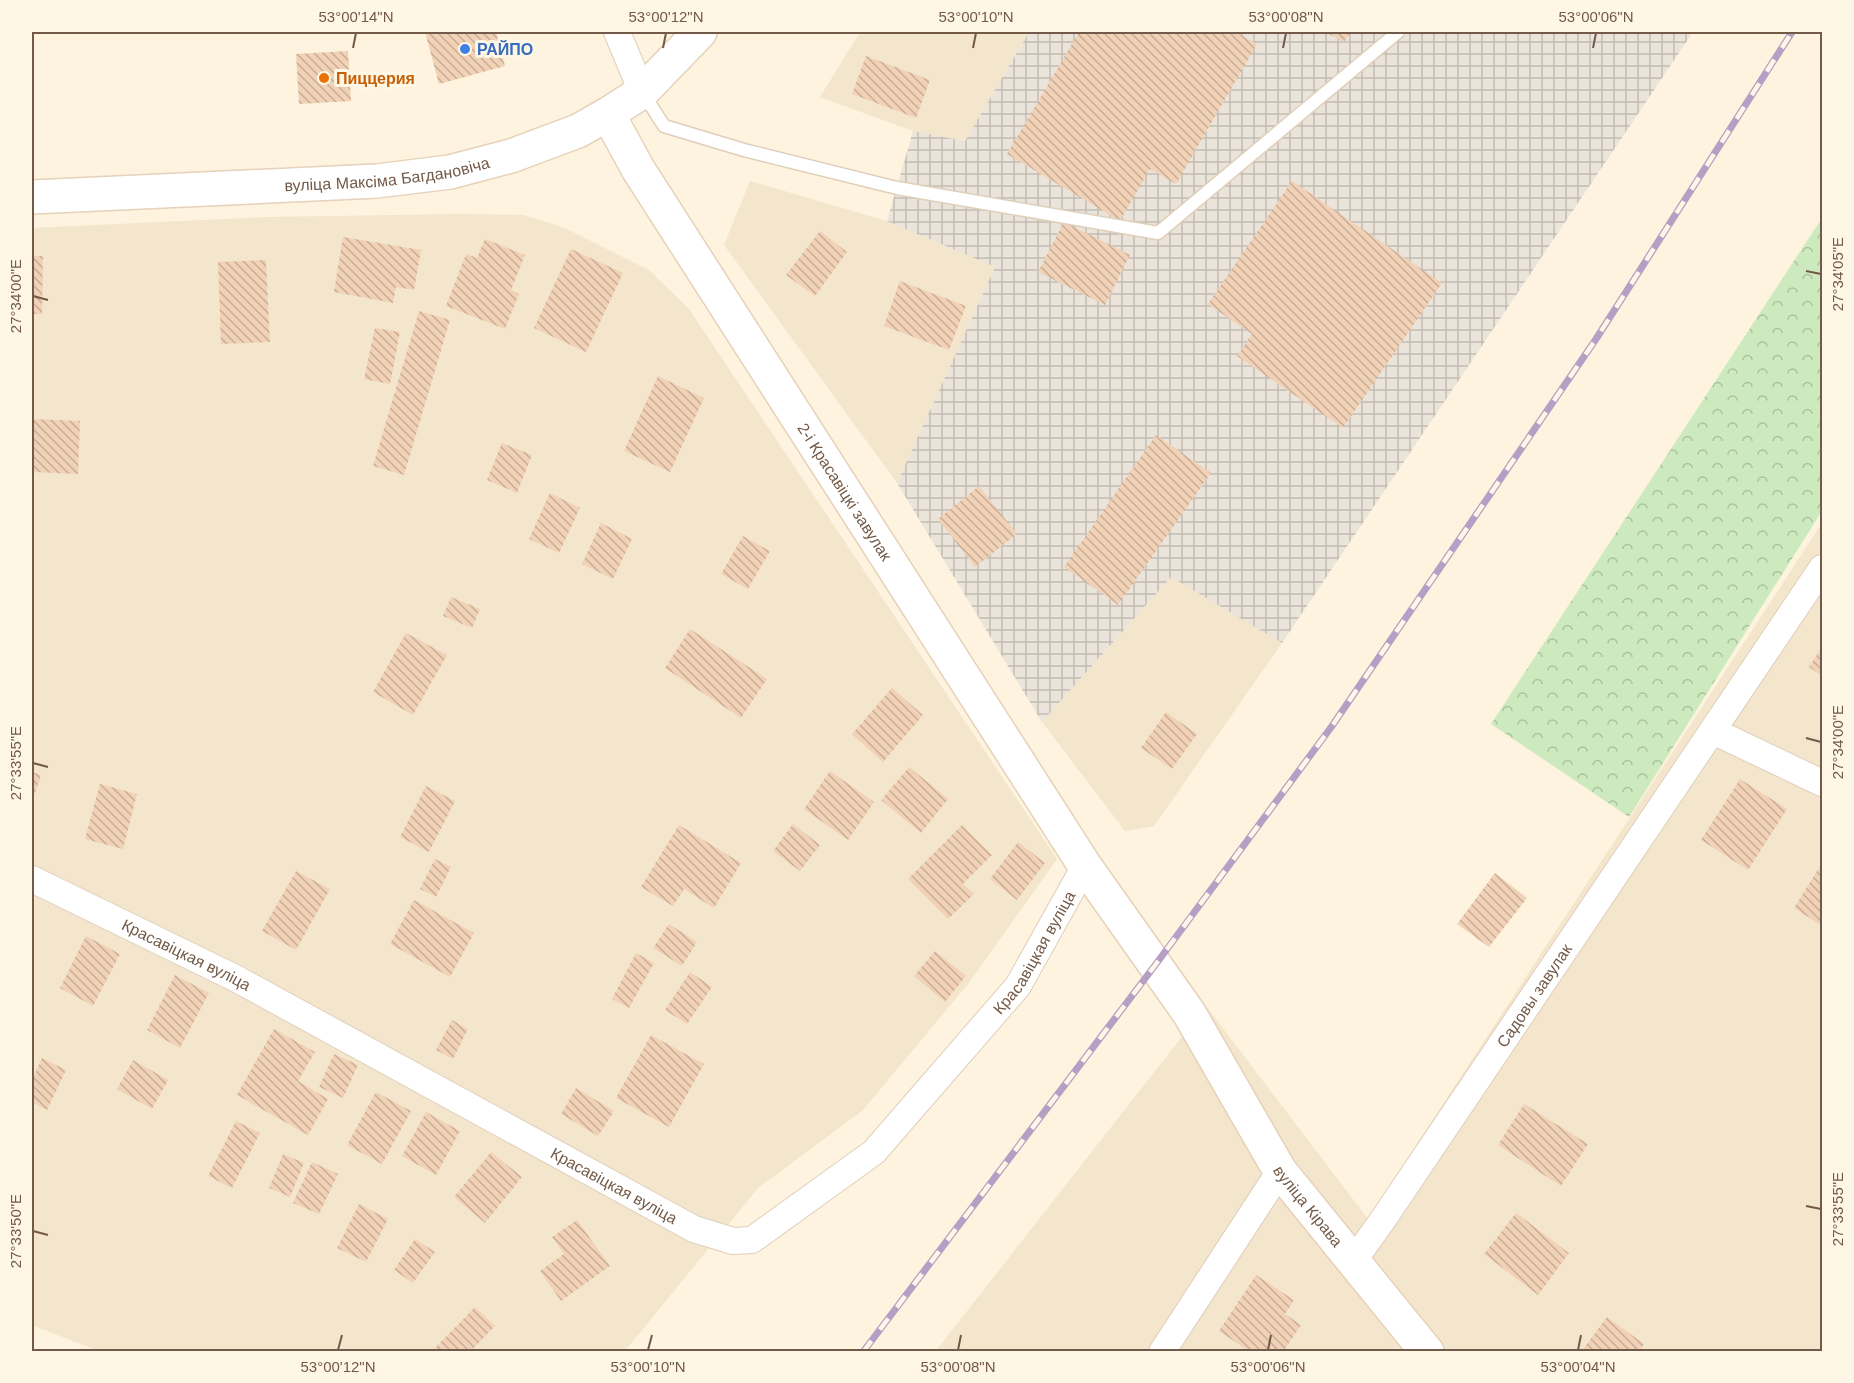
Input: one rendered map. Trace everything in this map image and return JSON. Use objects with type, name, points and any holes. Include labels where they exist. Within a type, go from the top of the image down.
[{"type":"main road","name":"вуліца Максіма Багдановіча","points":[[32,197],[377,182],[450,172],[522,152],[578,132],[642,92],[700,32]]},
{"type":"main road","name":"2-і Красавіцкі завулак","points":[[608,114],[638,169],[1085,866],[1189,1012],[1280,1171]]},
{"type":"main road","name":"вуліца Кірава","points":[[1280,1171],[1427,1352]]},
{"type":"street","points":[[617,32],[642,92]]},
{"type":"street","name":"Садовы завулак","points":[[1354,1260],[1822,568]]},
{"type":"street","points":[[1713,731],[1822,783]]},
{"type":"street","name":"Красавіцкая вуліца","points":[[32,879],[235,978],[694,1229],[733,1241],[752,1240],[873,1152],[1018,986],[1085,866]]},
{"type":"street","name":"вуліца Кірава","points":[[1162,1352],[1280,1171]]},
{"type":"lane","points":[[642,92],[664,126],[744,150],[897,188],[1158,233],[1398,32]]},
{"type":"shaded area","points":[[860,32],[1029,32],[965,141],[913,131],[820,97]]},
{"type":"shaded area","points":[[1029,32],[1693,32],[1282,643],[1171,577],[1042,722],[897,483],[995,267],[887,221],[913,131],[965,141]]},
{"type":"shaded area","points":[[750,181],[887,221],[995,267],[897,483],[724,245]]},
{"type":"shaded area","points":[[524,215],[565,228],[649,270],[689,309],[1057,859],[968,984],[863,1110],[758,1188],[625,1351],[101,1352],[32,1325],[32,228],[269,217]]},
{"type":"shaded area","points":[[1822,523],[1822,1351],[935,1352],[1206,1006],[1368,1219]]},
{"type":"shaded area","points":[[1172,576],[1282,643],[1154,826],[1125,831],[1042,722]]},
{"type":"green space","points":[[1822,218],[1822,511],[1629,817],[1491,724]]},
{"type":"building","name":"РАЙПО","points":[[425,32],[496,32],[505,66],[439,84]]},
{"type":"building","points":[[1079,32],[1236,32],[1257,44],[1176,184],[1150,169],[1120,221],[1007,154]]},
{"type":"building","points":[[1325,32],[1351,32],[1344,42]]},
{"type":"building","name":"Пиццерия","points":[[348,51],[351,101],[299,104],[296,54]]},
{"type":"building","points":[[866,56],[930,80],[916,118],[852,94]]},
{"type":"building","points":[[1292,181],[1442,283],[1343,428],[1237,356],[1252,334],[1208,304]]},
{"type":"building","points":[[1064,222],[1130,255],[1105,305],[1038,272]]},
{"type":"building","points":[[820,231],[847,252],[815,296],[786,275]]},
{"type":"building","points":[[343,237],[421,250],[414,290],[396,287],[393,303],[334,292]]},
{"type":"building","points":[[485,239],[525,255],[511,290],[519,294],[505,329],[446,306],[466,254],[477,258]]},
{"type":"building","points":[[571,249],[623,273],[586,352],[534,328]]},
{"type":"building","points":[[32,256],[43,256],[42,314],[32,314]]},
{"type":"building","points":[[266,260],[270,342],[221,344],[218,262]]},
{"type":"building","points":[[900,281],[966,306],[949,350],[884,326]]},
{"type":"building","points":[[419,311],[450,320],[404,475],[373,466]]},
{"type":"building","points":[[375,328],[400,332],[390,384],[364,379]]},
{"type":"building","points":[[658,376],[704,398],[670,472],[624,451]]},
{"type":"building","points":[[32,419],[80,421],[78,474],[32,472]]},
{"type":"building","points":[[1156,435],[1211,473],[1118,605],[1064,567]]},
{"type":"building","points":[[502,443],[532,455],[517,493],[487,480]]},
{"type":"building","points":[[979,486],[1017,534],[975,567],[938,519]]},
{"type":"building","points":[[550,493],[580,508],[559,553],[529,539]]},
{"type":"building","points":[[601,523],[632,539],[613,579],[582,564]]},
{"type":"building","points":[[743,536],[770,551],[748,589],[721,574]]},
{"type":"building","points":[[451,597],[480,609],[472,628],[443,616]]},
{"type":"building","points":[[690,629],[767,679],[741,718],[665,668]]},
{"type":"building","points":[[406,633],[447,655],[413,715],[373,692]]},
{"type":"building","points":[[1822,647],[1822,676],[1809,667]]},
{"type":"building","points":[[892,688],[923,715],[883,762],[852,734]]},
{"type":"building","points":[[1166,712],[1197,734],[1172,769],[1141,748]]},
{"type":"building","points":[[909,767],[948,799],[921,833],[881,800]]},
{"type":"building","points":[[830,771],[874,802],[848,840],[804,809]]},
{"type":"building","points":[[32,772],[41,775],[32,802]]},
{"type":"building","points":[[1740,779],[1787,809],[1748,870],[1701,840]]},
{"type":"building","points":[[100,784],[137,794],[123,849],[85,839]]},
{"type":"building","points":[[426,786],[455,801],[429,852],[400,837]]},
{"type":"building","points":[[793,824],[820,845],[800,871],[773,851]]},
{"type":"building","points":[[679,825],[741,863],[714,908],[684,889],[673,906],[641,887]]},
{"type":"building","points":[[962,825],[992,855],[963,884],[974,894],[948,919],[908,879]]},
{"type":"building","points":[[1018,842],[1045,863],[1017,900],[990,879]]},
{"type":"building","points":[[435,859],[451,867],[436,897],[420,889]]},
{"type":"building","points":[[1822,863],[1822,926],[1794,908]]},
{"type":"building","points":[[296,871],[330,889],[296,950],[262,931]]},
{"type":"building","points":[[1495,873],[1527,898],[1489,947],[1457,924]]},
{"type":"building","points":[[414,900],[474,933],[450,977],[390,944]]},
{"type":"building","points":[[669,924],[697,942],[682,966],[653,948]]},
{"type":"building","points":[[86,936],[120,954],[93,1006],[60,988]]},
{"type":"building","points":[[935,951],[966,976],[945,1002],[914,976]]},
{"type":"building","points":[[636,953],[654,963],[629,1008],[612,999]]},
{"type":"building","points":[[690,972],[712,987],[687,1024],[665,1010]]},
{"type":"building","points":[[175,975],[209,993],[180,1048],[147,1030]]},
{"type":"building","points":[[452,1020],[468,1029],[453,1059],[436,1050]]},
{"type":"building","points":[[274,1029],[315,1052],[298,1081],[328,1099],[308,1135],[237,1095]]},
{"type":"building","points":[[651,1035],[704,1064],[669,1127],[616,1098]]},
{"type":"building","points":[[334,1054],[358,1065],[343,1098],[319,1087]]},
{"type":"building","points":[[42,1058],[66,1070],[47,1110],[32,1102],[32,1080]]},
{"type":"building","points":[[133,1060],[168,1080],[152,1109],[117,1089]]},
{"type":"building","points":[[576,1088],[614,1111],[598,1136],[561,1114]]},
{"type":"building","points":[[376,1092],[411,1111],[382,1164],[347,1145]]},
{"type":"building","points":[[1524,1104],[1588,1144],[1561,1186],[1498,1145]]},
{"type":"building","points":[[426,1112],[460,1131],[436,1175],[402,1156]]},
{"type":"building","points":[[236,1121],[260,1133],[232,1188],[208,1176]]},
{"type":"building","points":[[491,1152],[522,1177],[485,1223],[454,1197]]},
{"type":"building","points":[[283,1154],[304,1163],[290,1197],[269,1188]]},
{"type":"building","points":[[312,1162],[338,1174],[319,1214],[293,1203]]},
{"type":"building","points":[[359,1204],[388,1219],[366,1262],[337,1248]]},
{"type":"building","points":[[1516,1213],[1569,1253],[1538,1295],[1484,1254]]},
{"type":"building","points":[[577,1220],[610,1266],[561,1301],[540,1271],[564,1254],[552,1237]]},
{"type":"building","points":[[415,1239],[435,1252],[413,1283],[394,1270]]},
{"type":"building","points":[[1256,1275],[1294,1300],[1285,1314],[1301,1325],[1283,1352],[1250,1352],[1219,1331]]},
{"type":"building","points":[[475,1307],[495,1326],[470,1352],[438,1352],[435,1348]]},
{"type":"building","points":[[1607,1317],[1644,1344],[1639,1352],[1581,1352]]},
{"type":"railway","points":[[863,1352],[1156,964],[1332,726],[1596,339],[1792,32]]},
{"type":"place","name":"РАЙПО","points":[[465,49]]},
{"type":"place","name":"Пиццерия","points":[[324,78]]}]
